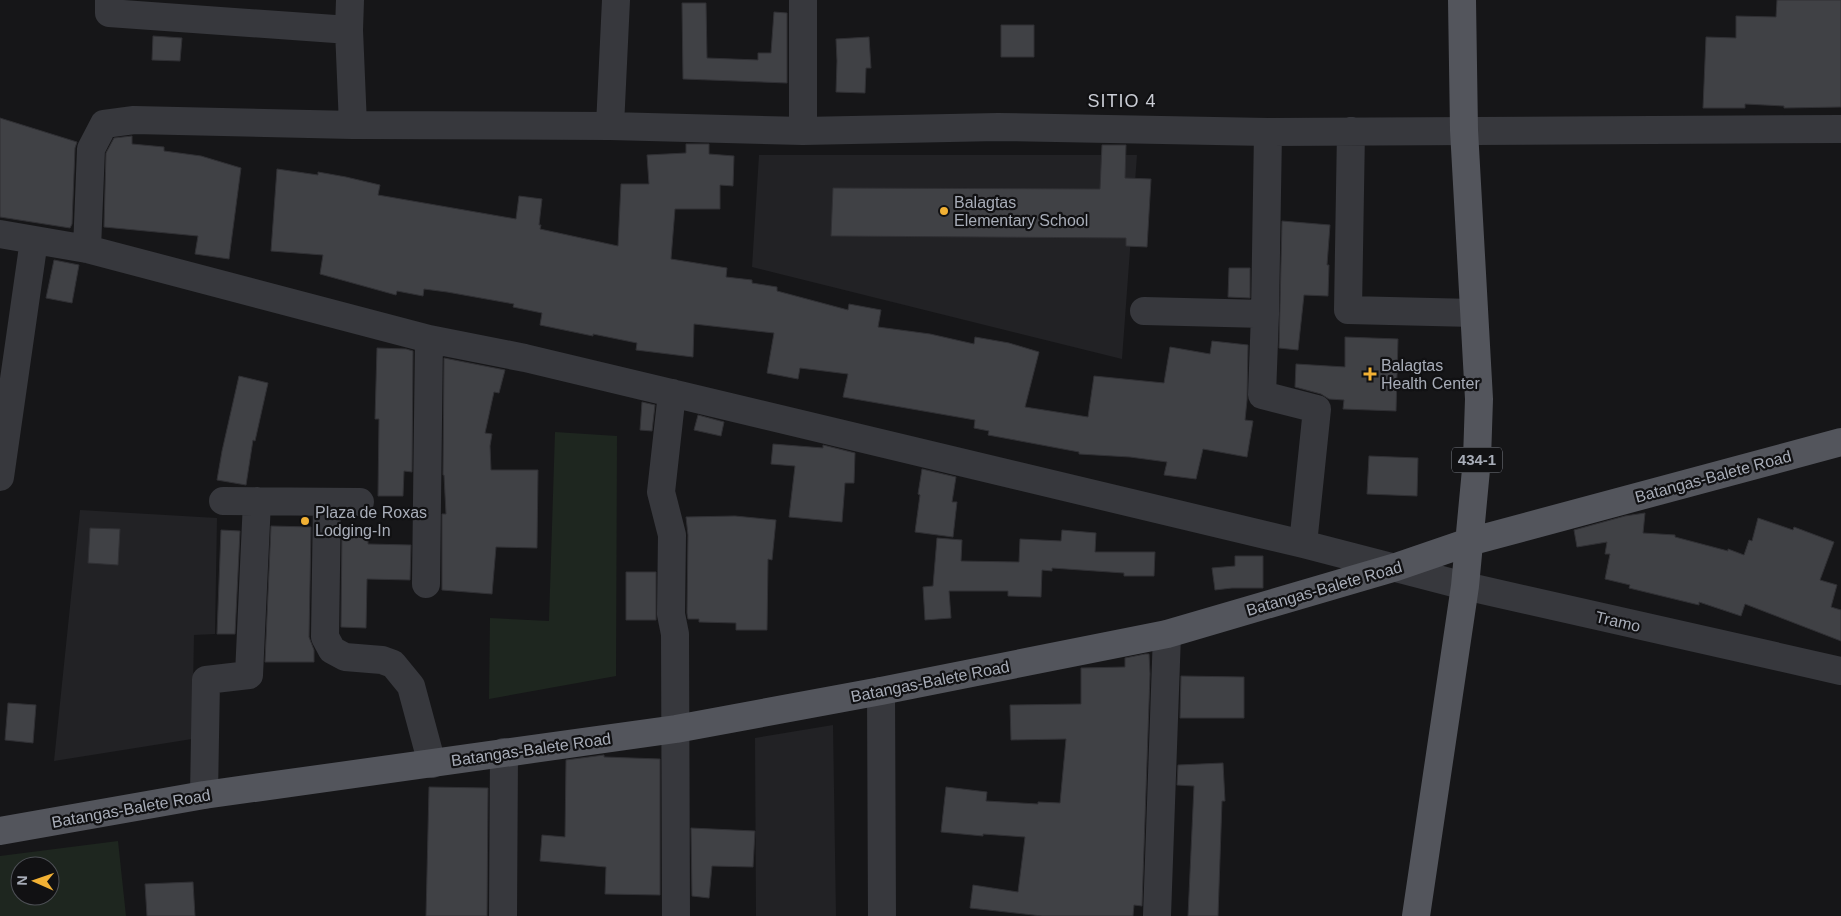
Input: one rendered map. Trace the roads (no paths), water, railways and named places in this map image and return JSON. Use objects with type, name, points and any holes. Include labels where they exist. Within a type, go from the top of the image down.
[{"type":"main road","name":"434-1","points":[[1416,916],[1464,586],[1477,458],[1479,399],[1464,130],[1462,0]]},
{"type":"main road","name":"Batangas-Balete Road","points":[[0,831],[204,795],[676,729],[881,691],[1167,634],[1396,568],[1469,542],[1841,442]]},
{"type":"street","points":[[109,0],[109,14],[349,30]]},
{"type":"street","points":[[350,0],[349,30],[353,126]]},
{"type":"street","points":[[610,126],[616,0]]},
{"type":"street","points":[[803,0],[803,131]]},
{"type":"street","points":[[88,249],[90,149],[104,124],[134,120],[353,126],[610,126],[803,131],[998,128],[1268,132],[1841,129]]},
{"type":"street","points":[[1351,131],[1348,310],[1474,313]]},
{"type":"street","points":[[1268,132],[1262,395],[1317,409],[1303,544]]},
{"type":"street","name":"Tramo","points":[[0,234],[88,249],[429,338],[525,358],[1303,544],[1464,586],[1841,671]]},
{"type":"street","points":[[0,477],[34,240]]},
{"type":"street","points":[[1144,311],[1265,314]]},
{"type":"street","points":[[426,584],[429,338]]},
{"type":"street","points":[[672,393],[661,492],[672,535],[671,614],[675,634],[676,729],[676,916]]},
{"type":"street","points":[[222,501],[360,502]]},
{"type":"street","points":[[204,795],[206,680],[249,675],[257,501]]},
{"type":"street","points":[[327,502],[325,637],[332,650],[345,657],[382,660],[393,664],[411,686],[432,764]]},
{"type":"street","points":[[1157,916],[1167,634]]},
{"type":"street","points":[[881,691],[882,916]]},
{"type":"street","points":[[503,916],[504,752]]},
{"type":"place","name":"Balagtas Elementary School","points":[[944,211]]},
{"type":"place","name":"Balagtas Health Center","points":[[1370,374]]},
{"type":"place","name":"Plaza de Roxas Lodging-In","points":[[305,521]]},
{"type":"district","name":"SITIO 4","points":[[1122,101]]}]
